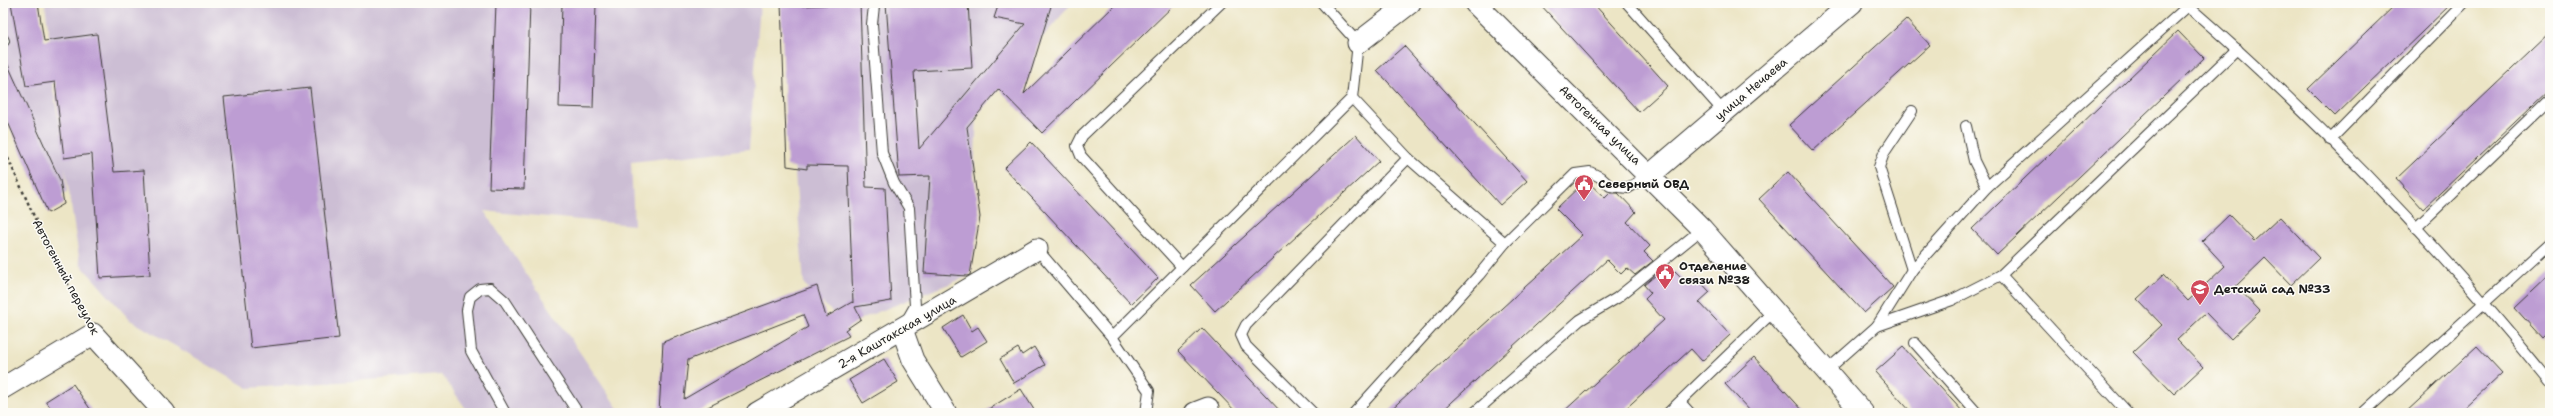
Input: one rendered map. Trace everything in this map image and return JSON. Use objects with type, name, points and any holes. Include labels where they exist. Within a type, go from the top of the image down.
[{"type":"street","points":[[1358,43],[1410,3]]},
{"type":"street","name":"Автогенная улица","points":[[1475,3],[1650,175],[1702,229],[1863,413]]},
{"type":"street","name":"улица Нечаева","points":[[1650,175],[1852,3]]},
{"type":"street","name":"2-я Каштакская улица","points":[[757,413],[902,330],[1037,249]]},
{"type":"street","points":[[902,330],[913,360],[946,413]]},
{"type":"street","points":[[3,388],[93,334]]},
{"type":"street","name":"Автогенный переулок","points":[[93,334],[165,413]]},
{"type":"lane","points":[[870,3],[874,6],[872,24],[882,153],[894,183],[909,208],[915,306],[902,330]]},
{"type":"lane","points":[[1182,267],[1081,156],[1077,146],[1082,136],[1221,3]]},
{"type":"lane","points":[[1112,337],[1352,98],[1358,43],[1322,3]]},
{"type":"lane","points":[[1626,3],[1724,112]]},
{"type":"lane","points":[[2330,140],[2464,3]]},
{"type":"lane","points":[[1826,371],[1877,326],[1912,270],[1987,187],[2189,4],[2330,140],[2416,228],[2550,382]]},
{"type":"lane","points":[[1877,326],[1952,300],[2001,275],[2237,49]]},
{"type":"lane","points":[[1352,98],[1408,158],[1505,243]]},
{"type":"lane","points":[[2416,228],[2550,99]]},
{"type":"lane","points":[[1912,111],[1884,153],[1879,168],[1912,270]]},
{"type":"lane","points":[[1966,126],[1974,161],[1987,187]]},
{"type":"lane","points":[[1313,413],[1246,346],[1241,335],[1246,325],[1408,158]]},
{"type":"lane","points":[[1354,413],[1479,275],[1505,243],[1575,174],[1590,172],[1600,177],[1610,186],[1628,188],[1650,175]]},
{"type":"lane","points":[[1474,413],[1580,320],[1617,298],[1702,229]]},
{"type":"lane","points":[[2364,413],[2550,243]]},
{"type":"lane","points":[[1037,249],[1112,337],[1149,392],[1146,413]]},
{"type":"lane","points":[[2001,275],[2128,413]]},
{"type":"lane","points":[[505,413],[471,351],[467,310],[470,297],[480,289],[490,288],[505,301],[578,413]]},
{"type":"lane","points":[[1668,413],[1774,312]]},
{"type":"lane","points":[[1915,343],[1977,413]]},
{"type":"lane","points":[[1680,402],[1690,413]]},
{"type":"path","name":"Автогенный переулок","points":[[3,147],[37,223],[93,334]]},
{"type":"shaded area","points":[[3,3],[38,3],[62,141],[45,3],[760,3],[749,149],[631,162],[634,225],[484,211],[621,413],[469,413],[442,375],[248,388],[130,320],[80,264],[65,166],[67,192],[48,202],[3,102]]},
{"type":"shaded area","points":[[781,3],[1072,3],[977,114],[969,276],[845,325],[804,284]]},
{"type":"building","points":[[11,3],[38,3],[44,41],[97,34],[114,172],[144,170],[150,275],[100,278],[92,154],[64,158],[55,82],[26,86]]},
{"type":"building","points":[[496,3],[530,3],[524,189],[489,188]]},
{"type":"building","points":[[781,3],[803,3],[803,6],[860,3],[866,187],[885,188],[891,301],[855,307],[861,319],[845,330],[849,336],[696,413],[659,413],[663,342],[817,286],[826,317],[852,302],[853,303],[848,166],[807,165],[807,169],[787,166]],"holes":[[[803,315],[808,327],[684,399],[688,360]]]},
{"type":"building","points":[[886,3],[968,3],[972,68],[914,71],[919,149],[1025,24],[994,18],[999,3],[1052,3],[1024,94],[1117,3],[1176,3],[1042,133],[999,89],[967,127],[980,217],[970,275],[967,276],[924,273],[930,176],[899,177]]},
{"type":"building","points":[[1539,3],[1593,3],[1668,86],[1639,112]]},
{"type":"building","points":[[2397,3],[2452,3],[2335,116],[2308,89]]},
{"type":"building","points":[[562,4],[596,4],[593,108],[559,107]]},
{"type":"building","points":[[1906,19],[1930,45],[1813,151],[1789,125]]},
{"type":"building","points":[[2178,31],[2204,58],[1997,255],[1972,229]]},
{"type":"building","points":[[2550,33],[2550,89],[2423,209],[2396,179]]},
{"type":"building","points":[[1404,46],[1527,181],[1500,205],[1377,70]]},
{"type":"building","points":[[3,54],[60,180],[64,204],[48,213],[3,111]]},
{"type":"building","points":[[310,88],[339,338],[251,348],[224,97]]},
{"type":"building","points":[[1356,135],[1379,161],[1215,311],[1191,285]]},
{"type":"building","points":[[1031,142],[1158,278],[1131,304],[1004,168]]},
{"type":"building","points":[[1788,172],[1893,287],[1864,313],[1759,199]]},
{"type":"building","points":[[1586,180],[1605,198],[1610,193],[1618,193],[1636,212],[1627,222],[1650,246],[1644,252],[1653,261],[1635,275],[1627,268],[1621,274],[1607,260],[1440,413],[1387,413],[1582,235],[1556,209]]},
{"type":"building","name":"Детский сад №33","points":[[2229,215],[2254,241],[2280,217],[2319,258],[2291,285],[2265,258],[2236,286],[2260,311],[2231,339],[2206,313],[2177,340],[2203,367],[2174,394],[2133,352],[2162,325],[2137,299],[2163,275],[2188,301],[2225,266],[2202,241]]},
{"type":"building","points":[[1662,270],[1668,277],[1675,271],[1688,284],[1696,277],[1710,292],[1699,302],[1730,335],[1702,361],[1691,349],[1621,413],[1562,413],[1664,320],[1645,299],[1651,293],[1644,285]]},
{"type":"building","points":[[2550,275],[2550,330],[2542,338],[2515,308]]},
{"type":"building","points":[[963,315],[972,331],[978,327],[987,341],[961,357],[943,328]]},
{"type":"building","points":[[1202,328],[1282,413],[1237,413],[1178,351]]},
{"type":"building","points":[[2477,346],[2502,373],[2459,413],[2405,413]]},
{"type":"building","points":[[1034,347],[1045,365],[1014,383],[1000,359],[1018,348],[1022,355]]},
{"type":"building","points":[[1903,347],[1964,413],[1912,413],[1875,372]]},
{"type":"building","points":[[1754,357],[1805,413],[1752,413],[1725,384]]},
{"type":"building","points":[[884,359],[898,382],[863,403],[849,380]]},
{"type":"building","points":[[73,384],[93,413],[54,413],[46,401]]},
{"type":"building","points":[[1021,389],[1036,413],[982,413]]},
{"type":"place","name":"Северный ОВД","points":[[1584,201]]},
{"type":"place","name":"Отделение связи №38","points":[[1665,290]]},
{"type":"place","name":"Детский сад №33","points":[[2200,306]]}]
